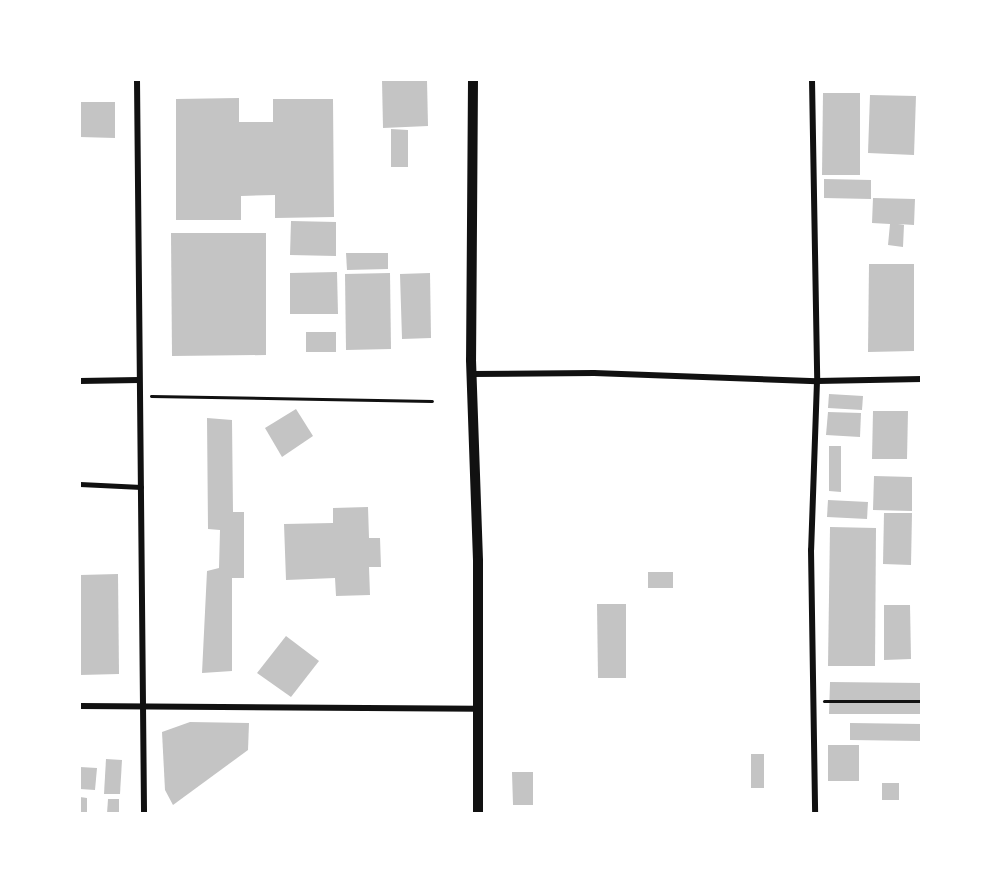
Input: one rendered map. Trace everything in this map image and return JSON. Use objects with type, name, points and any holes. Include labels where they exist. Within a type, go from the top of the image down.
[{"type":"street","points":[[137,80],[139,380],[145,705],[144,813]]},
{"type":"street","points":[[473,80],[472,374],[478,561],[478,813]]},
{"type":"street","points":[[812,80],[817,381],[811,550],[816,702],[815,813]]},
{"type":"street","points":[[472,374],[594,373],[817,381],[921,379]]},
{"type":"street","points":[[80,381],[139,380]]},
{"type":"street","points":[[80,706],[477,709]]},
{"type":"lane","points":[[80,484],[141,487]]},
{"type":"path","points":[[140,396],[432,401]]},
{"type":"path","points":[[816,702],[921,701]]},
{"type":"building","points":[[382,80],[427,80],[428,126],[383,128]]},
{"type":"building","points":[[823,93],[860,93],[860,175],[822,175]]},
{"type":"building","points":[[870,95],[916,96],[914,155],[868,153]]},
{"type":"building","points":[[239,98],[239,122],[273,122],[273,99],[333,99],[334,217],[275,218],[275,195],[241,196],[241,220],[176,220],[176,99]]},
{"type":"building","points":[[80,102],[115,102],[115,138],[80,137]]},
{"type":"building","points":[[391,129],[408,130],[408,167],[391,167]]},
{"type":"building","points":[[824,179],[871,180],[871,199],[824,198]]},
{"type":"building","points":[[873,198],[915,199],[914,225],[898,224],[904,225],[903,247],[888,245],[890,224],[872,223]]},
{"type":"building","points":[[291,221],[336,222],[336,256],[290,255]]},
{"type":"building","points":[[171,233],[266,233],[266,355],[172,356]]},
{"type":"building","points":[[346,253],[388,253],[388,269],[347,270]]},
{"type":"building","points":[[869,264],[914,264],[914,351],[868,352]]},
{"type":"building","points":[[337,272],[338,314],[290,314],[290,273]]},
{"type":"building","points":[[390,273],[391,349],[346,350],[345,274]]},
{"type":"building","points":[[430,273],[431,338],[402,339],[400,274]]},
{"type":"building","points":[[306,332],[336,332],[336,352],[306,352]]},
{"type":"building","points":[[829,394],[863,396],[862,410],[828,408]]},
{"type":"building","points":[[296,409],[313,436],[282,457],[265,428]]},
{"type":"building","points":[[873,411],[908,411],[907,459],[872,459]]},
{"type":"building","points":[[828,412],[861,413],[860,437],[826,435]]},
{"type":"building","points":[[207,418],[232,420],[233,512],[244,512],[244,578],[232,578],[232,671],[202,673],[207,571],[219,568],[220,530],[208,529]]},
{"type":"building","points":[[829,446],[841,446],[841,492],[829,491]]},
{"type":"building","points":[[874,476],[912,477],[912,511],[873,510]]},
{"type":"building","points":[[828,500],[868,502],[867,519],[827,517]]},
{"type":"building","points":[[368,507],[369,538],[380,538],[381,567],[369,567],[370,595],[336,596],[335,578],[286,580],[284,524],[333,523],[333,508]]},
{"type":"building","points":[[884,513],[912,513],[911,565],[883,564]]},
{"type":"building","points":[[830,527],[876,528],[875,666],[828,666]]},
{"type":"building","points":[[648,572],[673,572],[673,588],[648,588]]},
{"type":"building","points":[[118,574],[119,674],[80,675],[80,575]]},
{"type":"building","points":[[597,604],[626,604],[626,678],[598,678]]},
{"type":"building","points":[[884,605],[910,605],[911,659],[884,660]]},
{"type":"building","points":[[286,636],[319,661],[291,697],[257,673]]},
{"type":"building","points":[[830,682],[922,683],[922,714],[829,714]]},
{"type":"building","points":[[190,722],[249,723],[248,750],[173,805],[165,790],[162,732]]},
{"type":"building","points":[[850,723],[922,724],[921,741],[850,740]]},
{"type":"building","points":[[828,745],[859,745],[859,781],[828,781]]},
{"type":"building","points":[[751,754],[764,754],[764,788],[751,788]]},
{"type":"building","points":[[106,759],[122,760],[120,794],[104,794]]},
{"type":"building","points":[[80,767],[97,768],[95,790],[80,789]]},
{"type":"building","points":[[512,772],[533,772],[533,805],[513,805]]},
{"type":"building","points":[[882,783],[899,783],[899,800],[882,800]]},
{"type":"building","points":[[80,797],[87,798],[87,813],[80,813]]},
{"type":"building","points":[[108,799],[119,799],[119,814],[107,814]]}]
